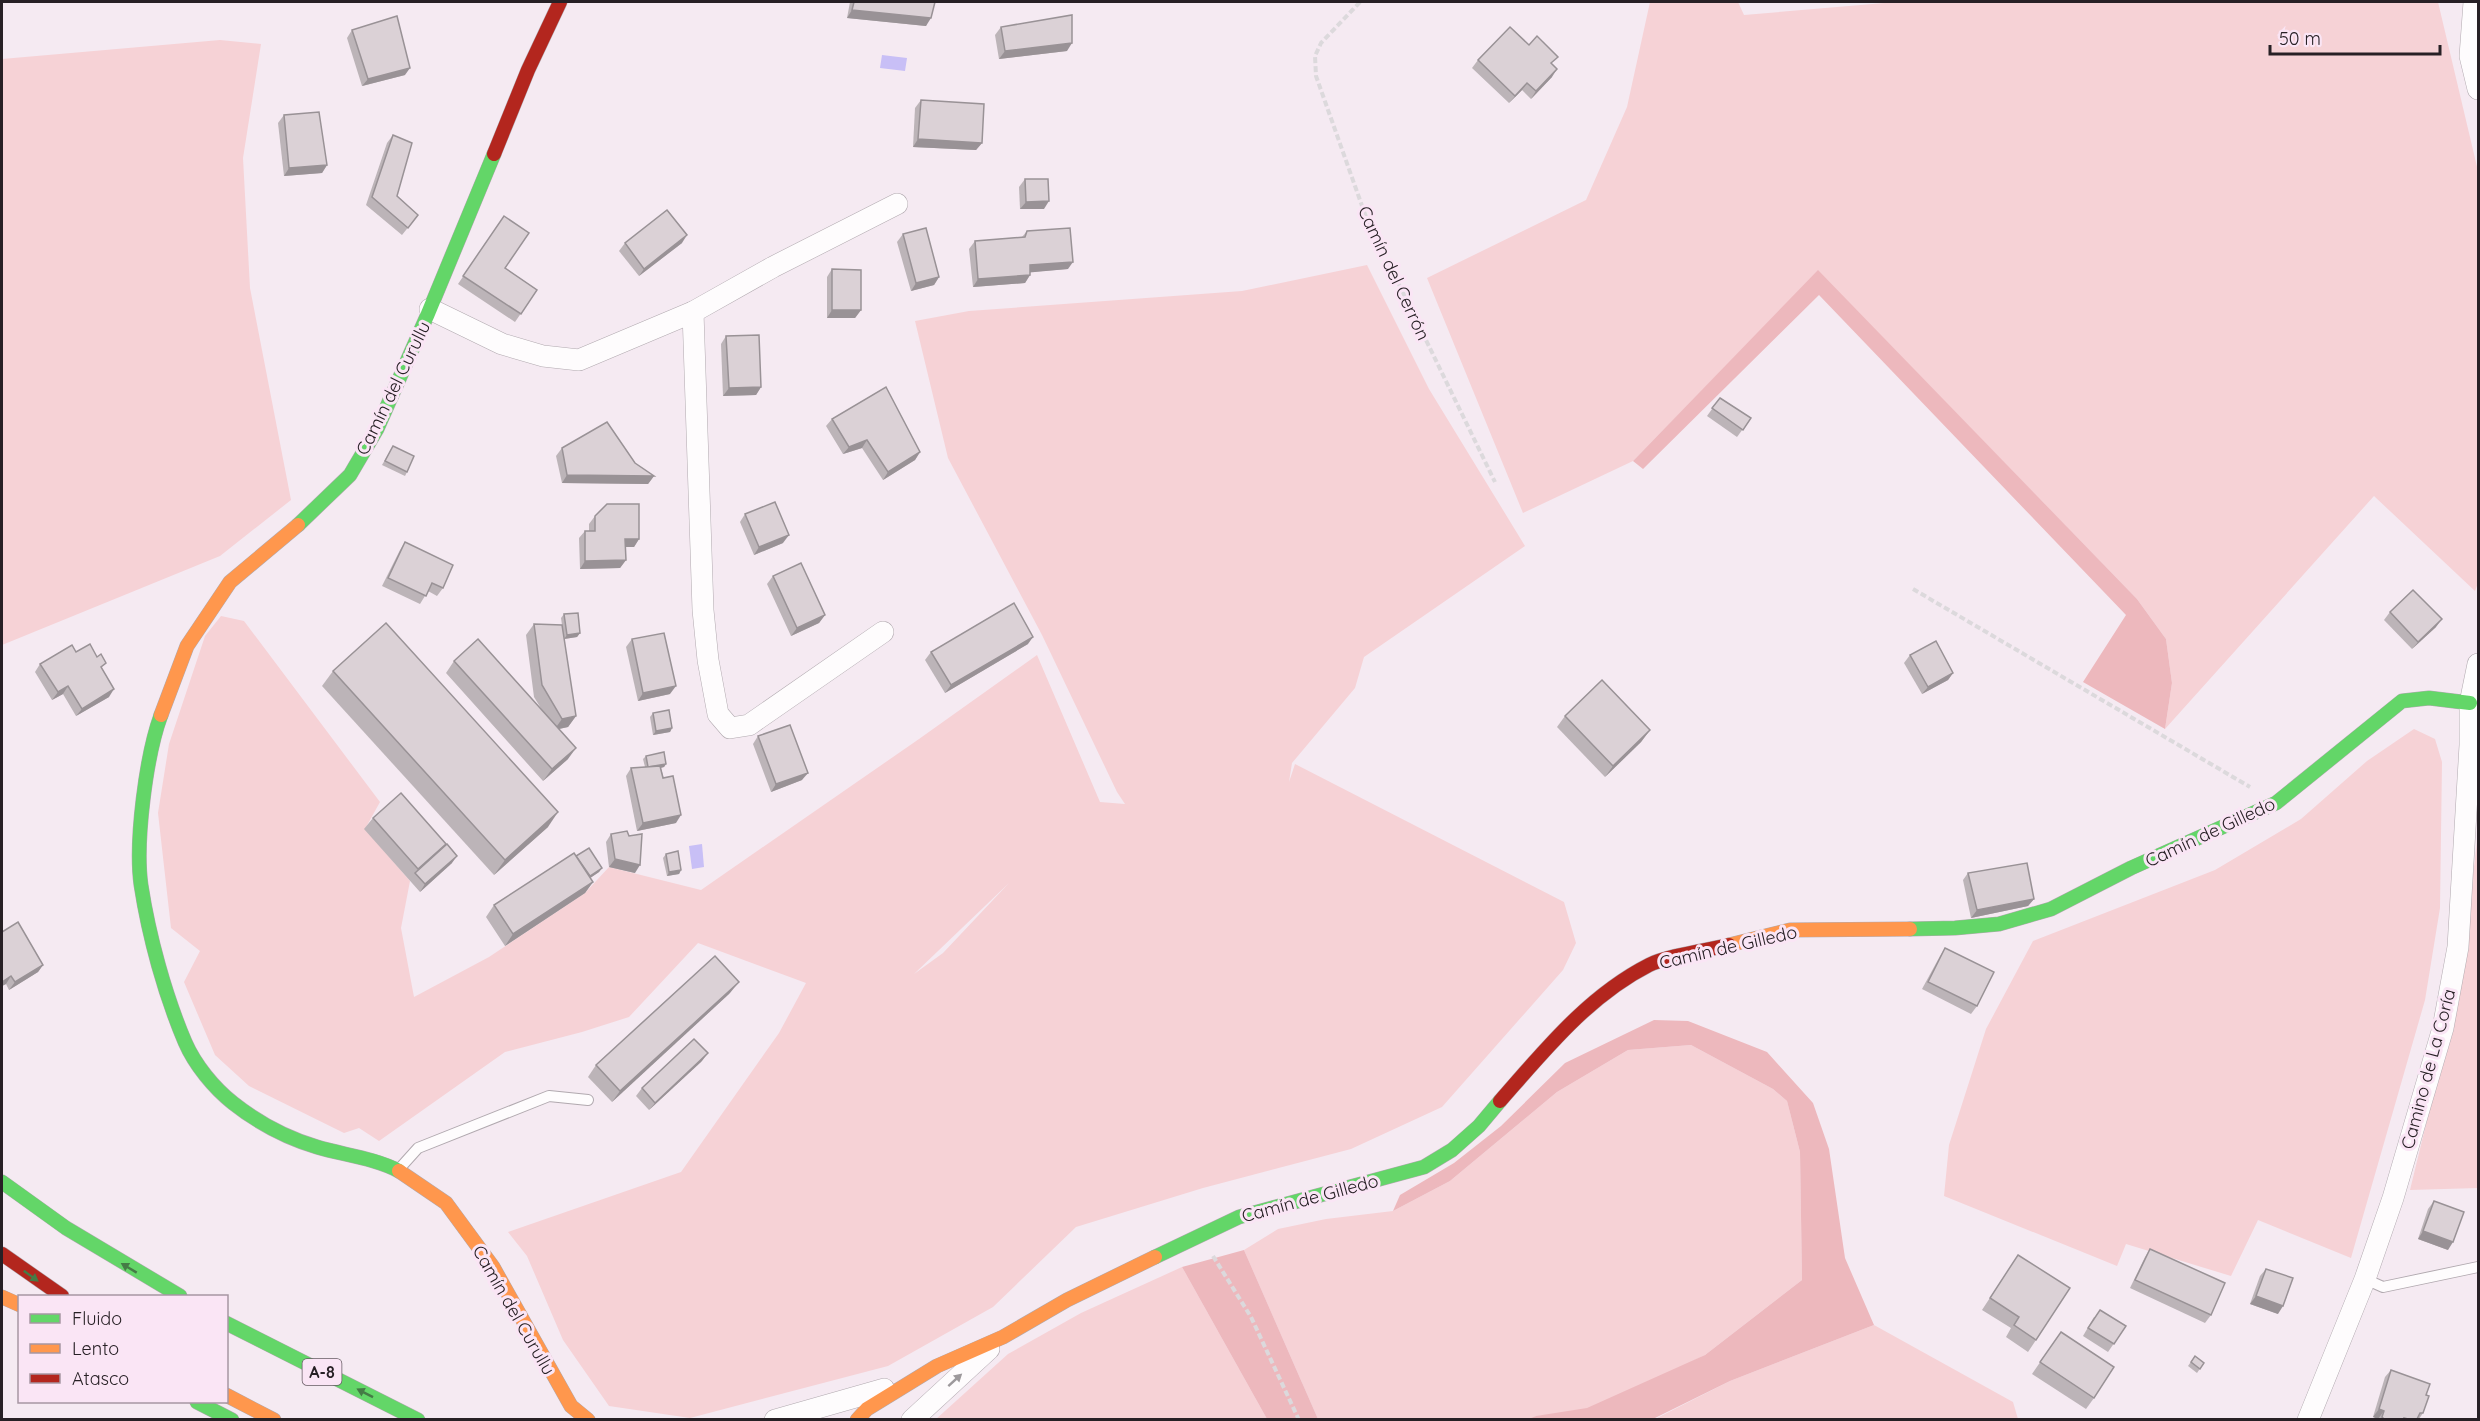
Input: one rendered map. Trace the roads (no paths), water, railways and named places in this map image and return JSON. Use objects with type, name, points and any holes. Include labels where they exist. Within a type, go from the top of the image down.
[{"type":"main road","name":"Camín del Curullu","points":[[560,2],[528,70],[430,309],[376,429],[350,475],[314,512],[230,582],[187,646],[153,737],[140,833],[141,884],[157,958],[186,1044],[207,1077],[232,1102],[269,1127],[314,1146],[387,1166],[412,1178],[446,1203],[493,1267],[571,1406],[588,1419]]},
{"type":"main road","name":"Camín de Gilledo","points":[[857,1419],[867,1409],[937,1366],[1003,1337],[1067,1300],[1239,1216],[1424,1167],[1442,1156],[1479,1126],[1555,1039],[1593,1002],[1650,964],[1790,930],[1955,928],[2000,924],[2050,909],[2131,868],[2276,803],[2402,701],[2429,698],[2469,703]]},
{"type":"main road","points":[[2,1182],[27,1203],[126,1266],[178,1295]]},
{"type":"main road","points":[[2,1254],[61,1295]]},
{"type":"main road","points":[[2,1297],[18,1304]]},
{"type":"main road","name":"A-8","points":[[228,1324],[418,1419]]},
{"type":"main road","points":[[228,1396],[274,1419]]},
{"type":"main road","points":[[201,1403],[232,1419]]},
{"type":"street","points":[[2474,2],[2470,56],[2478,90]]},
{"type":"street","points":[[430,309],[502,344],[543,356],[579,360],[693,312],[773,267],[897,204]]},
{"type":"street","points":[[693,312],[703,610],[708,660],[718,714],[730,728],[748,725],[883,632]]},
{"type":"street","name":"Camino de La Coría","points":[[2308,1419],[2365,1279],[2393,1198],[2443,1028],[2458,947],[2474,746],[2469,703],[2478,664]]},
{"type":"street","name":"Camín de Gilledo","points":[[912,1418],[1003,1337]]},
{"type":"street","name":"Camín de Gilledo","points":[[784,1417],[824,1408],[908,1382]]},
{"type":"street","points":[[784,1417],[814,1419]]},
{"type":"lane","points":[[397,1171],[418,1148],[549,1096],[588,1100]]},
{"type":"lane","points":[[2365,1279],[2383,1287],[2478,1267]]}]
